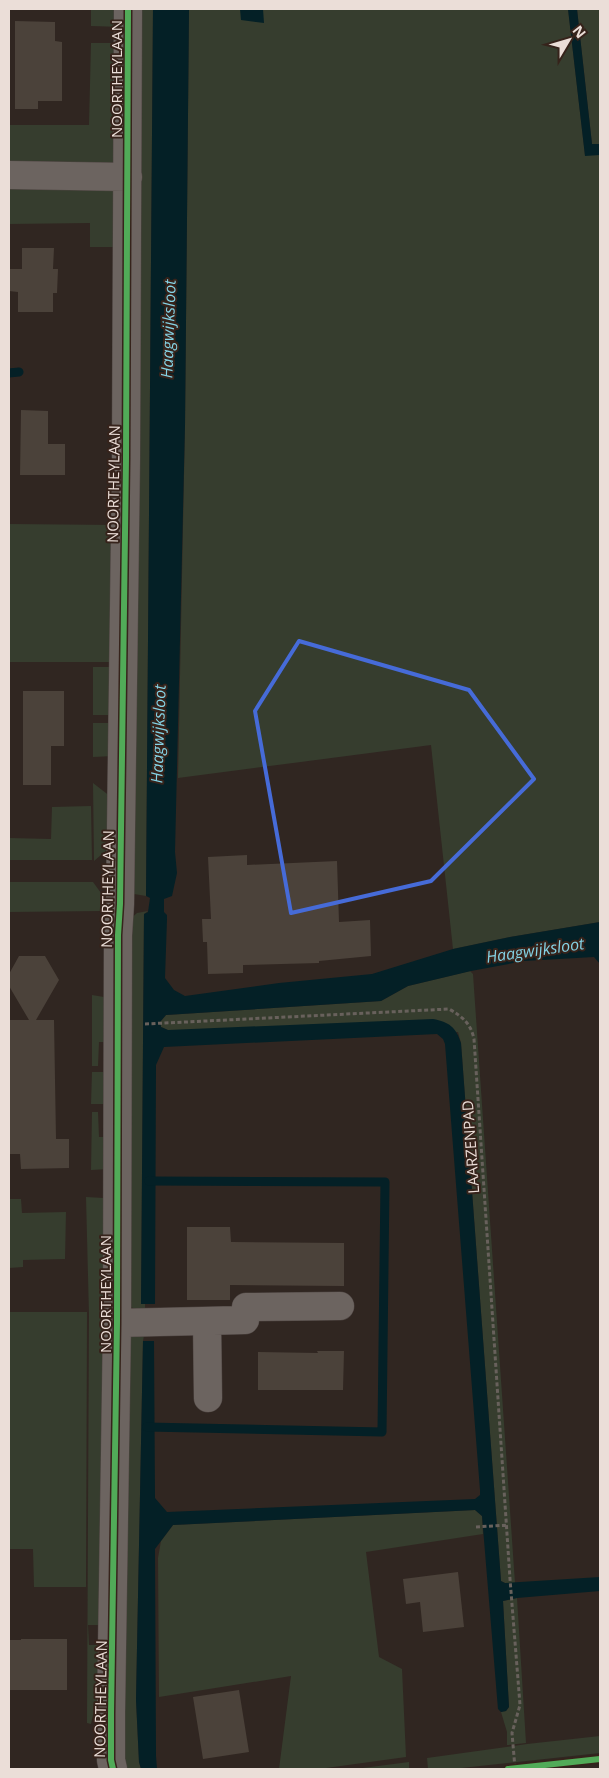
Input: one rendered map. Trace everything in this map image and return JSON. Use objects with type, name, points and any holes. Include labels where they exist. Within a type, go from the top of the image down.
[{"type":"street","name":"NOORTHEYLAAN","points":[[112,1769],[111,1721],[118,1323],[118,935],[126,508],[128,9]]},
{"type":"street","points":[[9,175],[128,176]]},
{"type":"street","name":"NOORTHEYLAAN","points":[[118,1323],[245,1320],[246,1307],[340,1306]]},
{"type":"street","points":[[207,1321],[208,1398]]},
{"type":"path","points":[[476,1527],[508,1525]]},
{"type":"path","points":[[511,1769],[524,1767]]},
{"type":"highlighted area","points":[[299,641],[469,690],[534,779],[431,881],[291,913],[255,711]]},
{"type":"green space","points":[[91,9],[122,9],[122,27],[91,26]]},
{"type":"green space","points":[[136,9],[153,9],[146,896],[134,894],[127,889]]},
{"type":"green space","points":[[189,9],[568,9],[585,155],[600,155],[600,922],[510,937],[453,949],[431,745],[178,778],[185,425]]},
{"type":"green space","points":[[577,9],[600,9],[600,144],[592,144]]},
{"type":"green space","points":[[91,43],[122,43],[122,163],[9,164],[9,125],[89,125]]},
{"type":"green space","points":[[119,185],[120,247],[90,247],[90,223],[9,224],[9,186]]},
{"type":"green space","points":[[9,524],[116,525],[113,662],[9,662]]},
{"type":"green space","points":[[93,667],[115,667],[115,715],[93,715]]},
{"type":"green space","points":[[93,723],[114,723],[114,756],[93,757]]},
{"type":"green space","points":[[93,783],[115,800],[114,844],[94,861]]},
{"type":"green space","points":[[91,806],[92,860],[9,860],[9,838],[51,839],[52,807]]},
{"type":"green space","points":[[9,882],[93,882],[101,893],[102,911],[9,912]]},
{"type":"green space","points":[[148,911],[144,914],[141,1304],[145,1304],[145,1312],[124,1305],[128,921],[137,913]]},
{"type":"green space","points":[[470,971],[473,974],[515,1583],[501,1581],[461,1043],[458,1032],[168,1030],[161,1027],[160,1022],[166,1015],[381,1001],[408,986]]},
{"type":"green space","points":[[92,995],[104,997],[109,1042],[99,1042],[98,1066],[92,1066]]},
{"type":"green space","points":[[92,1072],[110,1072],[110,1104],[91,1104]]},
{"type":"green space","points":[[92,1112],[98,1112],[99,1137],[109,1137],[109,1169],[91,1170]]},
{"type":"green space","points":[[86,1197],[104,1198],[102,1625],[88,1625],[89,1645],[105,1645],[102,1698],[93,1715],[91,1724],[87,1723],[89,1315]]},
{"type":"green space","points":[[9,1199],[21,1199],[22,1213],[66,1212],[65,1259],[23,1260],[23,1267],[9,1268]]},
{"type":"green space","points":[[9,1312],[87,1312],[86,1587],[34,1587],[33,1549],[9,1549]]},
{"type":"green space","points":[[145,1330],[143,1341],[136,1700],[141,1769],[122,1769],[123,1337]]},
{"type":"green space","points":[[475,1510],[482,1516],[483,1534],[366,1552],[379,1657],[402,1669],[406,1757],[319,1769],[279,1769],[291,1676],[159,1697],[158,1558],[161,1541],[173,1525]]},
{"type":"green space","points":[[517,1598],[526,1743],[507,1745],[507,1732],[501,1712],[506,1711],[509,1707],[503,1601]]},
{"type":"green space","points":[[600,1736],[600,1753],[452,1769],[428,1769],[427,1758]]},
{"type":"green space","points":[[409,1762],[409,1769],[355,1769]]},
{"type":"water","name":"Haagwijksloot","points":[[153,9],[189,9],[185,425],[175,852],[177,873],[172,896],[164,899],[164,912],[167,915],[165,978],[174,990],[185,996],[279,983],[372,974],[453,949],[510,937],[600,922],[600,964],[594,957],[524,961],[408,986],[381,1001],[166,1015],[160,1022],[161,1027],[168,1030],[433,1019],[448,1024],[454,1029],[461,1043],[501,1581],[505,1583],[600,1577],[600,1591],[517,1598],[503,1601],[509,1707],[506,1711],[501,1712],[498,1709],[482,1516],[475,1510],[173,1525],[155,1549],[157,1769],[141,1769],[136,1700],[143,1341],[154,1341],[155,1498],[167,1512],[475,1499],[480,1495],[445,1044],[443,1039],[437,1034],[164,1047],[156,1065],[155,1304],[141,1304],[144,914],[148,912],[150,898],[146,896]]},
{"type":"water","points":[[240,9],[263,9],[264,23],[241,20]]},
{"type":"water","points":[[568,9],[577,9],[592,144],[600,144],[600,155],[585,156]]},
{"type":"building","points":[[15,21],[55,22],[55,41],[62,42],[62,101],[38,101],[38,109],[15,109]]},
{"type":"building","points":[[22,248],[54,248],[53,269],[58,269],[57,293],[53,293],[53,312],[18,312],[18,292],[9,291],[9,269],[22,269]]},
{"type":"building","points":[[21,410],[48,411],[48,444],[65,444],[65,475],[20,475]]},
{"type":"building","points":[[23,691],[64,691],[64,746],[51,746],[51,785],[23,785]]},
{"type":"building","points":[[247,855],[247,865],[337,861],[339,922],[370,920],[371,956],[319,961],[319,963],[243,965],[243,973],[208,974],[207,942],[203,942],[202,919],[211,919],[208,857]]},
{"type":"building","points":[[19,956],[45,956],[59,980],[36,1020],[54,1020],[56,1139],[69,1139],[69,1168],[21,1169],[20,1154],[9,1154],[10,1020],[29,1020],[9,986],[9,974]]},
{"type":"building","points":[[187,1227],[230,1227],[231,1242],[344,1243],[344,1286],[230,1285],[230,1300],[187,1300]]},
{"type":"building","points":[[317,1351],[344,1351],[343,1390],[258,1390],[258,1352],[318,1353]]},
{"type":"building","points":[[458,1572],[464,1627],[423,1632],[420,1602],[406,1604],[403,1579]]},
{"type":"building","points":[[67,1639],[67,1690],[9,1690],[9,1640]]},
{"type":"building","points":[[239,1690],[249,1752],[203,1759],[193,1697]]},
{"type":"waterway","points":[[9,373],[19,372]]},
{"type":"waterway","points":[[147,1427],[382,1432],[385,1182],[149,1181]]},
{"type":"cycle path","points":[[113,1769],[111,1760],[111,1713],[117,1323],[118,935],[126,459],[128,9]]},
{"type":"cycle path","points":[[508,1769],[600,1759]]}]
